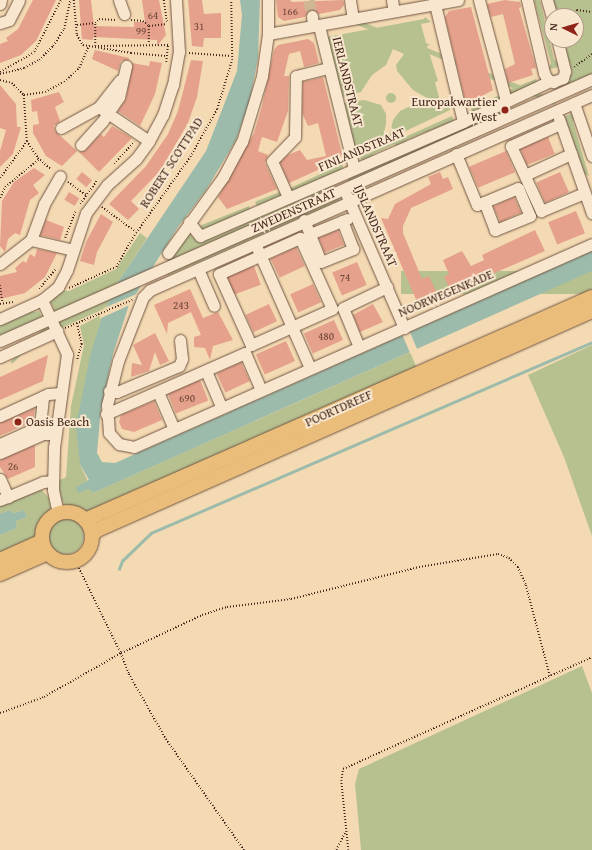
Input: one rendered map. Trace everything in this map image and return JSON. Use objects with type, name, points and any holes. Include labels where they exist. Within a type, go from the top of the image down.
[{"type":"main road","name":"POORTDREEF","points":[[430,376],[592,297]]},
{"type":"main road","name":"POORTDREEF","points":[[85,520],[430,376],[592,311]]},
{"type":"main road","name":"POORTDREEF","points":[[92,535],[104,527],[416,382]]},
{"type":"main road","points":[[73,512],[85,520],[92,535],[87,551],[75,560],[57,560],[45,547],[42,534],[47,521],[58,513],[73,512]]},
{"type":"main road","points":[[0,560],[45,547]]},
{"type":"main road","points":[[0,574],[45,547]]},
{"type":"street","points":[[0,4],[1,0]]},
{"type":"street","points":[[0,23],[9,20],[19,0]]},
{"type":"street","points":[[119,0],[125,18]]},
{"type":"street","points":[[0,319],[40,295],[58,287],[67,270],[68,248],[78,230],[90,198],[136,158],[144,138],[163,114],[173,85],[176,0]]},
{"type":"street","points":[[168,253],[223,177],[242,142],[260,88],[268,34],[268,0]]},
{"type":"street","points":[[350,0],[353,19]]},
{"type":"street","points":[[268,34],[315,23],[353,19],[393,5],[458,0]]},
{"type":"street","points":[[480,0],[506,101]]},
{"type":"street","points":[[526,0],[544,73],[553,81],[561,93],[566,107],[591,152]]},
{"type":"street","points":[[434,2],[463,122]]},
{"type":"street","name":"IERLANDSTRAAT","points":[[315,23],[329,68],[354,169]]},
{"type":"street","points":[[553,81],[563,78],[565,71],[559,48]]},
{"type":"street","points":[[288,197],[272,161],[295,137],[296,76],[329,68]]},
{"type":"street","points":[[0,341],[592,79]]},
{"type":"street","name":"FINLANDSTRAAT","points":[[189,222],[200,236],[463,122],[506,101],[553,81]]},
{"type":"street","name":"ZWEDENSTRAAT","points":[[140,296],[304,220],[349,202],[592,95]]},
{"type":"street","points":[[566,107],[560,124],[592,213]]},
{"type":"street","points":[[104,110],[144,138]]},
{"type":"street","points":[[61,128],[104,110]]},
{"type":"street","points":[[81,145],[104,110]]},
{"type":"street","points":[[560,124],[511,146],[541,212],[584,193]]},
{"type":"street","points":[[456,154],[477,205],[484,202]]},
{"type":"street","points":[[524,175],[571,154]]},
{"type":"street","points":[[0,264],[31,240],[44,204],[60,176]]},
{"type":"street","name":"IJSLANDSTRAAT","points":[[338,176],[404,328]]},
{"type":"street","points":[[310,234],[355,215]]},
{"type":"street","points":[[304,220],[321,262],[353,249],[342,221]]},
{"type":"street","points":[[300,238],[332,309],[251,345],[219,274],[260,256],[300,238]]},
{"type":"street","points":[[31,240],[68,248]]},
{"type":"street","points":[[255,244],[310,368]]},
{"type":"street","name":"NOORWEGENKADE","points":[[140,296],[109,391],[106,414],[109,433],[113,439],[127,447],[134,447],[221,407],[359,348],[592,244]]},
{"type":"street","points":[[198,269],[214,306]]},
{"type":"street","name":"IJSLANDSTRAAT","points":[[359,348],[343,308],[387,287]]},
{"type":"street","points":[[40,295],[67,354],[55,430],[53,481],[54,500],[58,513]]},
{"type":"street","points":[[0,357],[57,331]]},
{"type":"street","points":[[109,391],[117,392],[179,366],[182,359],[180,340]]},
{"type":"street","points":[[106,414],[245,353],[261,390]]},
{"type":"street","points":[[206,371],[221,407]]},
{"type":"street","points":[[158,392],[174,429]]},
{"type":"street","points":[[0,416],[43,396],[60,393]]},
{"type":"street","points":[[40,426],[43,396]]},
{"type":"street","points":[[0,444],[40,426],[55,430]]},
{"type":"street","points":[[0,453],[55,430]]},
{"type":"street","points":[[0,479],[3,497],[43,482],[53,481]]},
{"type":"path","points":[[0,73],[34,52],[61,0]]},
{"type":"path","points":[[0,73],[24,68],[39,60],[53,46],[64,29],[70,0]]},
{"type":"path","points":[[74,0],[78,41],[89,45],[131,54],[232,56]]},
{"type":"path","points":[[164,0],[167,30]]},
{"type":"path","name":"ROBERT SCOTTPAD","points":[[58,287],[67,289],[116,267],[136,233],[190,157],[217,109],[232,56],[231,0]]},
{"type":"path","points":[[77,25],[95,24],[100,19],[125,18],[143,21],[150,26],[167,24]]},
{"type":"path","points":[[94,46],[95,24]]},
{"type":"path","points":[[149,45],[150,26]]},
{"type":"path","points":[[168,42],[168,45],[175,55]]},
{"type":"path","points":[[24,95],[45,92],[64,82],[79,68],[88,52],[89,45]]},
{"type":"path","points":[[94,46],[168,45]]},
{"type":"path","points":[[565,71],[592,54]]},
{"type":"path","points":[[166,63],[175,55]]},
{"type":"path","points":[[0,80],[12,83],[24,95],[27,141],[39,159],[136,233]]},
{"type":"path","points":[[110,168],[144,138]]},
{"type":"path","points":[[0,178],[27,141]]},
{"type":"path","points":[[0,198],[5,187],[39,159]]},
{"type":"path","points":[[68,248],[72,218],[90,198],[101,177]]},
{"type":"path","points":[[40,295],[57,266]]},
{"type":"path","points":[[0,285],[3,303]]},
{"type":"path","points":[[57,331],[140,296]]},
{"type":"path","points":[[0,304],[18,300]]},
{"type":"path","points":[[0,713],[44,697],[121,653],[202,615],[227,607],[291,599],[420,567],[498,554],[509,558],[518,567],[526,585],[550,676]]},
{"type":"path","points":[[75,560],[121,653],[129,674],[166,739],[244,850]]},
{"type":"path","points":[[348,850],[343,769],[592,657]]},
{"type":"path","points":[[336,850],[346,831]]},
{"type":"green space","points":[[534,0],[540,0],[544,17],[544,37]]},
{"type":"green space","points":[[552,0],[592,0],[592,74],[566,86],[572,72],[565,48],[584,48],[584,8],[554,8]]},
{"type":"green space","points":[[349,16],[556,100],[554,105],[347,21]]},
{"type":"green space","points":[[425,17],[431,22],[421,24],[426,43],[430,45],[427,46],[438,81],[435,82],[442,109],[449,107],[450,110],[389,139],[393,120],[400,111],[419,102],[432,106],[432,101],[413,90],[397,71],[396,65],[404,54],[393,49],[386,65],[372,75],[361,92],[343,97],[327,37],[424,19]]},
{"type":"green space","points":[[547,48],[551,48],[554,59],[562,66],[547,70],[545,65],[549,67],[551,63]]},
{"type":"green space","points":[[536,79],[538,84],[508,96],[506,91]]},
{"type":"green space","points":[[389,93],[393,93],[395,94],[395,102],[389,103],[386,100],[386,96]]},
{"type":"green space","points":[[500,95],[502,100],[472,112],[470,107]]},
{"type":"green space","points":[[364,100],[381,105],[386,114],[386,124],[382,142],[358,152],[355,151],[344,103]]},
{"type":"green space","points":[[493,110],[499,110],[501,114],[348,182],[348,177],[495,114]]},
{"type":"green space","points":[[575,112],[573,122],[589,176],[583,173],[569,128],[563,124],[561,118]]},
{"type":"green space","points":[[452,116],[454,121],[406,140],[407,142],[396,147],[395,144],[373,154],[374,156],[362,162],[360,157]]},
{"type":"green space","points":[[342,164],[344,170],[292,193],[290,188]]},
{"type":"green space","points":[[331,185],[336,187],[170,261],[170,256],[175,254],[188,233],[197,241],[208,236],[210,239]]},
{"type":"green space","points":[[282,191],[284,196],[257,206],[255,202]]},
{"type":"green space","points":[[340,196],[339,201],[168,275],[168,272]]},
{"type":"green space","points":[[249,206],[251,211],[202,230],[200,226]]},
{"type":"green space","points":[[140,233],[147,238],[117,284],[55,312],[51,302],[61,290],[69,291],[116,269]]},
{"type":"green space","points":[[401,271],[592,271],[592,294],[401,294]]},
{"type":"green space","points":[[111,298],[106,308],[61,328],[58,320]]},
{"type":"green space","points":[[32,309],[33,312],[39,311],[42,318],[0,336],[0,323]]},
{"type":"green space","points":[[103,314],[80,464],[93,493],[410,352],[418,371],[83,514],[67,507],[62,501],[58,481],[66,477],[71,406],[84,345],[80,326]]},
{"type":"green space","points":[[45,327],[47,329],[12,364],[10,362]]},
{"type":"green space","points":[[592,345],[592,536],[564,457],[528,375]]},
{"type":"green space","points":[[39,487],[49,498],[51,507],[38,533],[35,537],[0,556],[0,535],[17,528],[16,521],[27,517],[24,510],[14,513],[9,510],[0,514],[0,504]]},
{"type":"green space","points":[[70,518],[79,523],[83,529],[83,543],[79,549],[70,554],[62,554],[53,549],[49,543],[48,532],[53,523],[59,519]]},
{"type":"green space","points":[[582,666],[592,693],[592,850],[361,850],[355,784],[359,769]]},
{"type":"shaded area","points":[[240,0],[260,0],[258,58],[250,100],[236,140],[206,190],[178,227],[129,305],[113,354],[101,408],[97,453],[102,462],[115,463],[592,251],[592,271],[93,493],[89,489],[78,493],[76,487],[89,480],[80,464],[76,426],[90,356],[102,317],[118,282],[206,151],[237,71],[242,15]]},
{"type":"shaded area","points":[[9,510],[14,513],[24,510],[27,517],[16,521],[17,528],[0,535],[0,514]]},
{"type":"pier","points":[[139,293],[132,304],[99,319],[104,308]]},
{"type":"pier","points":[[409,330],[418,351],[411,354],[402,333]]},
{"type":"building","points":[[33,0],[56,0],[36,41],[21,55],[0,63],[0,44],[8,41],[6,38],[18,29]]},
{"type":"building","points":[[79,0],[91,0],[94,26],[134,27],[134,22],[145,22],[142,0],[159,0],[166,35],[157,46],[157,40],[93,37],[93,40],[82,39]]},
{"type":"building","points":[[188,0],[202,0],[204,14],[221,13],[221,38],[204,38],[203,47],[192,46]]},
{"type":"building","points":[[276,0],[290,0],[292,2],[343,0],[344,5],[340,10],[319,14],[311,9],[305,17],[284,21],[278,17]]},
{"type":"building","points":[[505,0],[520,2],[521,7],[519,8],[536,68],[531,69],[533,75],[508,83],[505,69],[515,64],[503,14],[491,17],[487,4]]},
{"type":"building","points":[[471,7],[493,90],[471,102],[465,100],[445,17],[449,11]]},
{"type":"building","points":[[308,39],[314,43],[319,63],[304,67],[300,51],[289,54],[284,76],[289,76],[288,111],[277,142],[262,137],[258,151],[268,155],[265,163],[277,189],[227,209],[218,197],[254,133],[262,106],[274,50],[278,45]]},
{"type":"building","points":[[95,50],[129,58],[129,60],[121,61],[118,71],[92,59]]},
{"type":"building","points":[[191,60],[203,61],[197,97],[188,123],[160,171],[131,201],[139,209],[128,220],[109,204],[146,166],[168,134],[178,111]]},
{"type":"building","points":[[150,61],[162,63],[155,94],[140,126],[118,111],[126,99],[132,63],[149,66]]},
{"type":"building","points":[[323,77],[342,154],[338,161],[289,183],[280,162],[288,155],[300,150],[307,160],[326,156],[318,123],[308,126],[302,113],[303,82]]},
{"type":"building","points":[[0,85],[16,104],[17,127],[21,127],[13,154],[0,167],[0,151],[6,130],[0,128]]},
{"type":"building","points":[[59,92],[64,102],[55,107],[60,121],[54,126],[55,131],[77,151],[62,166],[46,156],[33,133],[33,125],[39,124],[37,111],[32,112],[31,100]]},
{"type":"building","points":[[112,126],[132,138],[99,172],[79,152],[86,150],[101,134],[104,137]]},
{"type":"building","points":[[548,137],[555,154],[527,165],[520,148]]},
{"type":"building","points":[[506,151],[515,172],[478,188],[469,167]]},
{"type":"building","points":[[34,168],[45,175],[33,185],[39,193],[30,200],[20,235],[15,233],[8,239],[5,252],[0,246],[2,201],[14,182]]},
{"type":"building","points":[[82,172],[92,180],[86,187],[76,179]]},
{"type":"building","points":[[440,172],[443,179],[448,177],[453,189],[411,208],[403,226],[403,233],[422,279],[429,276],[438,296],[418,304],[381,218],[388,219],[395,204],[431,184],[428,177]]},
{"type":"building","points":[[560,172],[569,192],[545,203],[536,183]]},
{"type":"building","points":[[69,192],[79,198],[75,206],[64,200]]},
{"type":"building","points":[[514,197],[521,212],[500,222],[493,207]]},
{"type":"building","points":[[576,211],[585,233],[557,244],[548,222]]},
{"type":"building","points":[[101,214],[113,222],[97,252],[94,265],[80,261],[86,242]]},
{"type":"building","points":[[46,220],[64,227],[60,240],[40,235]]},
{"type":"building","points":[[338,230],[344,245],[325,253],[319,238]]},
{"type":"building","points":[[535,230],[545,251],[451,292],[444,277],[449,274],[443,260],[462,251],[471,266],[484,260],[482,255]]},
{"type":"building","points":[[296,247],[305,266],[279,278],[271,259]]},
{"type":"building","points":[[37,249],[57,253],[45,277],[25,293],[0,299],[0,276],[17,272],[15,268],[23,261],[26,263],[30,254],[35,257]]},
{"type":"building","points":[[357,262],[367,285],[342,296],[332,273]]},
{"type":"building","points":[[254,266],[261,285],[234,295],[227,276]]},
{"type":"building","points":[[313,284],[321,302],[298,312],[290,294]]},
{"type":"building","points":[[190,289],[203,318],[218,312],[233,340],[213,346],[210,360],[205,348],[194,347],[194,337],[201,335],[191,312],[168,323],[167,334],[154,305]]},
{"type":"building","points":[[269,304],[277,321],[253,332],[245,315]]},
{"type":"building","points":[[373,304],[383,322],[360,332],[353,315]]},
{"type":"building","points":[[334,320],[343,340],[313,354],[304,333]]},
{"type":"building","points":[[155,333],[169,361],[160,365],[155,352],[149,371],[131,377],[132,363],[142,365],[133,345]]},
{"type":"building","points":[[286,341],[295,361],[265,375],[256,354]]},
{"type":"building","points":[[48,355],[43,381],[0,400],[0,377]]},
{"type":"building","points":[[241,362],[250,381],[225,392],[217,373]]},
{"type":"building","points":[[200,380],[208,400],[176,414],[168,393]]},
{"type":"building","points":[[154,401],[162,420],[134,432],[122,429],[119,422],[121,415]]},
{"type":"building","points":[[35,408],[33,421],[0,436],[0,423]]},
{"type":"building","points":[[35,445],[35,467],[8,479],[0,467],[0,460]]},
{"type":"waterway","points":[[119,569],[122,561],[151,533],[592,342]]},
{"type":"tunnel","points":[[309,0],[312,16]]},
{"type":"place","name":"Europakwartier West","points":[[505,110]]},
{"type":"place","name":"Oasis Beach","points":[[18,422]]}]
